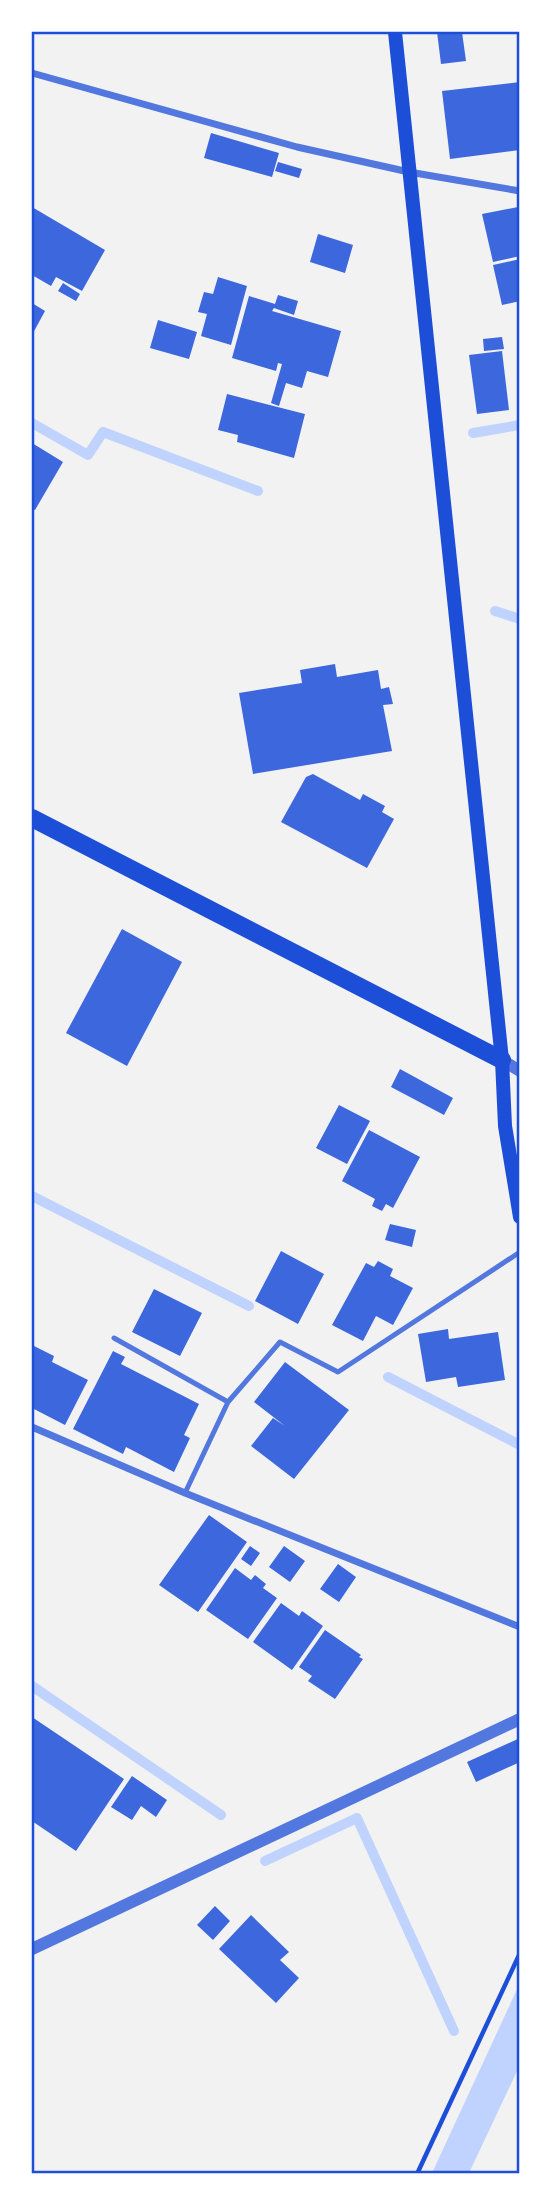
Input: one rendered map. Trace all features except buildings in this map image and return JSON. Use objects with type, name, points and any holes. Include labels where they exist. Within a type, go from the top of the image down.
[{"type":"main road","points":[[396,32],[502,1060],[505,1126],[520,1217]]},
{"type":"main road","points":[[32,818],[502,1060]]},
{"type":"street","points":[[32,73],[298,146],[409,172],[520,191]]},
{"type":"street","points":[[502,1060],[520,1071]]},
{"type":"street","points":[[32,1427],[185,1493],[520,1627]]},
{"type":"street","points":[[32,1949],[520,1719]]},
{"type":"lane","points":[[185,1493],[228,1402],[280,1342],[338,1372],[520,1252]]},
{"type":"lane","points":[[114,1338],[228,1402]]},
{"type":"path","points":[[417,2174],[520,1954]]},
{"type":"water","points":[[519,1985],[519,2067],[469,2173],[432,2173]]},
{"type":"waterway","points":[[32,423],[88,455],[103,432],[258,491]]},
{"type":"waterway","points":[[473,433],[520,425]]},
{"type":"waterway","points":[[495,611],[520,619]]},
{"type":"waterway","points":[[32,1196],[249,1306]]},
{"type":"waterway","points":[[388,1377],[520,1445]]},
{"type":"waterway","points":[[32,1686],[221,1815]]},
{"type":"waterway","points":[[265,1861],[357,1818],[454,2031]]}]
